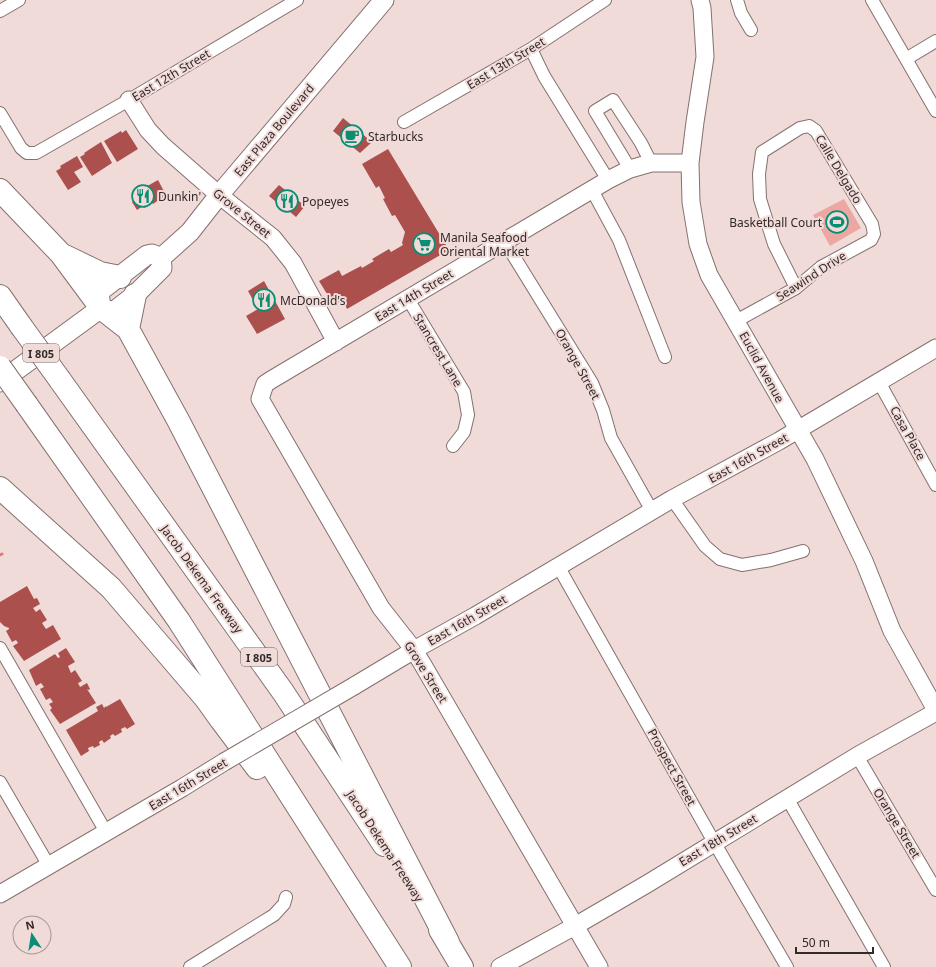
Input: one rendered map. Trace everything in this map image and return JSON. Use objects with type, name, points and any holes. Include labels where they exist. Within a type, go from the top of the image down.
[{"type":"highway","points":[[0,190],[61,254],[101,308],[128,329],[182,427],[448,942]]},
{"type":"highway","points":[[61,254],[100,273],[120,277]]},
{"type":"highway","points":[[128,329],[135,295]]},
{"type":"highway","name":"Jacob Dekema Freeway","points":[[0,296],[283,692],[448,942],[462,967]]},
{"type":"highway","points":[[0,367],[179,621],[395,959]]},
{"type":"highway","points":[[0,488],[111,588],[206,698],[280,798],[336,882],[395,959]]},
{"type":"main road","name":"East Plaza Boulevard","points":[[101,308],[113,312],[135,295],[162,268],[161,258],[190,232],[219,195],[384,0]]},
{"type":"main road","points":[[0,382],[101,308],[100,292],[150,254],[161,258]]},
{"type":"street","points":[[0,11],[19,0]]},
{"type":"street","name":"East 12th Street","points":[[0,113],[21,148],[27,153],[36,153],[129,100],[297,0]]},
{"type":"street","name":"East 13th Street","points":[[404,122],[530,49],[605,0]]},
{"type":"street","name":"Euclid Avenue","points":[[700,0],[702,8],[705,57],[690,163],[690,202],[698,244],[709,276],[815,459],[864,561],[892,631],[936,711]]},
{"type":"street","points":[[736,0],[741,13],[751,30]]},
{"type":"street","points":[[872,0],[936,111]]},
{"type":"street","points":[[906,59],[936,41]]},
{"type":"street","points":[[530,49],[544,76],[608,180]]},
{"type":"street","name":"Grove Street","points":[[129,100],[148,130],[164,146],[219,195],[273,238],[293,263],[336,342]]},
{"type":"street","points":[[630,169],[595,111],[613,100],[642,143],[651,163]]},
{"type":"street","name":"Calle Delgado","points":[[796,288],[774,244],[760,200],[759,174],[762,152],[800,128],[809,126],[816,131],[872,224]]},
{"type":"street","name":"East 14th Street","points":[[271,380],[608,180],[630,169],[651,163],[690,163]]},
{"type":"street","points":[[592,190],[619,240],[665,357]]},
{"type":"street","name":"Seawind Drive","points":[[736,321],[796,288],[821,267],[871,240],[874,234],[872,224]]},
{"type":"street","name":"Orange Street","points":[[505,242],[592,384],[603,410],[610,438],[652,511]]},
{"type":"street","name":"Stancrest Lane","points":[[408,299],[464,392],[468,415],[464,432],[453,446]]},
{"type":"street","name":"East 16th Street","points":[[0,894],[672,499],[798,430],[936,348]]},
{"type":"street","name":"Grove Street","points":[[271,380],[265,384],[260,399],[381,608],[414,650],[599,967]]},
{"type":"street","name":"Casa Place","points":[[879,382],[936,485]]},
{"type":"street","points":[[672,499],[705,546],[720,558],[742,565],[771,560],[803,551]]},
{"type":"street","name":"Prospect Street","points":[[558,566],[714,842],[788,967]]},
{"type":"street","points":[[0,648],[106,832]]},
{"type":"street","name":"East 18th Street","points":[[503,965],[575,926],[647,884],[857,756],[936,711]]},
{"type":"street","name":"Orange Street","points":[[857,756],[936,890]]},
{"type":"street","points":[[0,782],[49,866]]},
{"type":"street","points":[[787,798],[884,967]]},
{"type":"street","points":[[190,967],[274,915],[284,904],[286,898]]},
{"type":"shaded area","name":"Basketball Court","points":[[844,199],[861,228],[830,246],[813,215]]},
{"type":"building","name":"Starbucks","points":[[343,118],[372,142],[360,153],[333,131]]},
{"type":"building","points":[[126,130],[138,149],[117,162],[104,141],[121,131],[122,133]]},
{"type":"building","points":[[101,142],[112,163],[92,176],[80,157]]},
{"type":"building","points":[[388,149],[449,250],[347,309],[344,302],[340,305],[337,300],[332,302],[319,281],[339,270],[342,276],[361,266],[362,268],[374,261],[372,259],[389,249],[391,252],[403,245],[402,243],[405,232],[395,215],[392,216],[383,199],[385,198],[379,186],[376,188],[362,164]]},
{"type":"building","points":[[77,156],[83,167],[74,172],[81,182],[68,190],[56,171],[61,168],[60,166]]},
{"type":"building","points":[[158,180],[166,195],[153,204],[152,203],[144,208],[143,206],[137,210],[132,202],[138,198],[135,193]]},
{"type":"building","name":"Popeyes","points":[[279,185],[305,206],[296,217],[269,196]]},
{"type":"building","name":"McDonald's","points":[[264,281],[285,319],[257,334],[246,316],[258,309],[248,291]]},
{"type":"building","points":[[27,586],[34,599],[37,598],[40,604],[33,608],[36,612],[40,609],[47,620],[42,623],[46,629],[53,625],[61,639],[24,661],[13,646],[18,643],[16,640],[12,642],[6,631],[9,628],[0,622],[0,602]]},
{"type":"building","points":[[66,648],[75,662],[68,666],[71,673],[75,670],[82,681],[78,683],[80,687],[87,683],[90,689],[87,689],[96,703],[60,724],[50,710],[52,708],[49,704],[53,702],[50,698],[46,700],[40,689],[44,687],[41,683],[36,686],[29,670],[55,654],[58,658],[60,657],[58,653]]},
{"type":"building","points":[[120,699],[135,724],[127,729],[125,727],[121,729],[122,732],[115,736],[113,734],[110,736],[111,738],[104,743],[102,740],[99,742],[100,745],[94,748],[93,746],[88,748],[89,751],[81,756],[66,730],[98,711],[96,707],[102,704],[104,708]]},
{"type":"place","name":"Starbucks","points":[[352,136]]},
{"type":"place","name":"Dunkin'","points":[[143,196]]},
{"type":"place","name":"Popeyes","points":[[287,201]]},
{"type":"place","name":"Basketball Court","points":[[837,222]]},
{"type":"place","name":"Manila Seafood Oriental Market","points":[[424,244]]},
{"type":"place","name":"McDonald's","points":[[264,300]]}]
